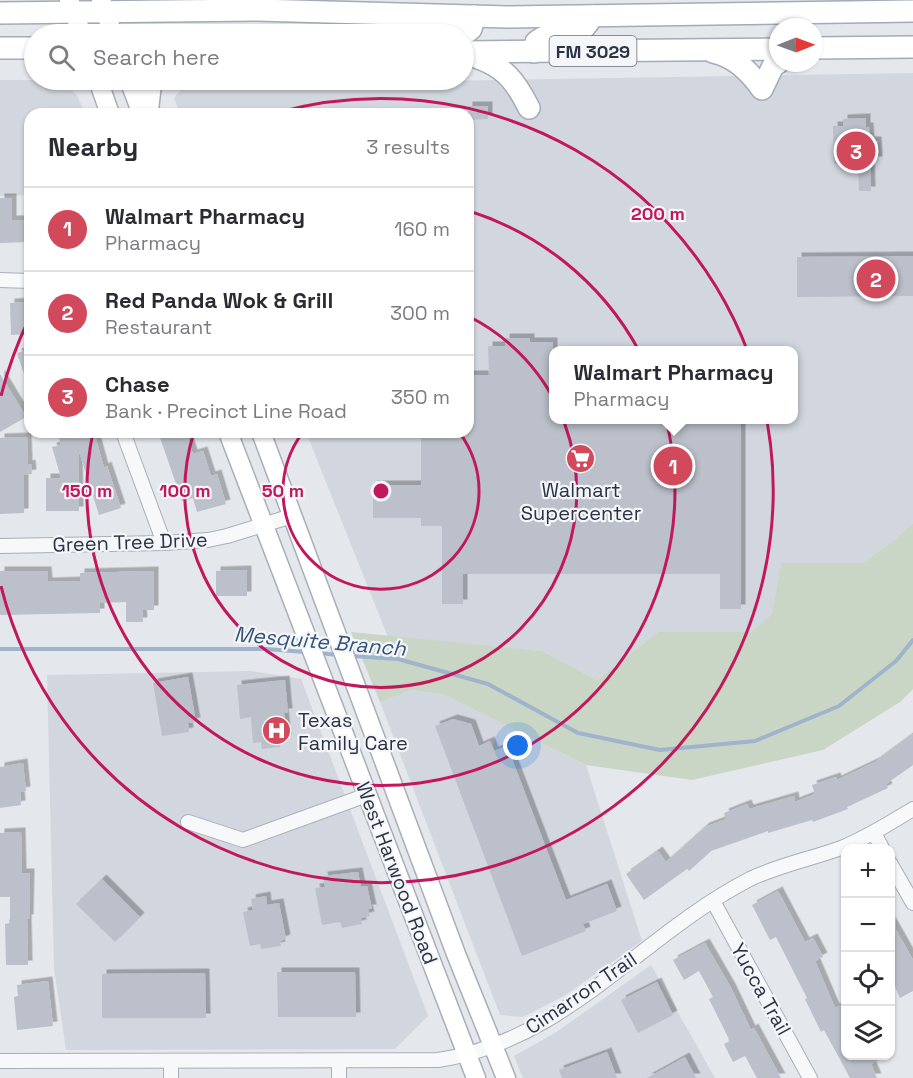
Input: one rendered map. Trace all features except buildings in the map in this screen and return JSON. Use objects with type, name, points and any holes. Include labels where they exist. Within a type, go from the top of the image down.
[{"type":"main road","points":[[148,0],[168,11]]},
{"type":"main road","points":[[71,6],[78,24]]},
{"type":"main road","points":[[103,6],[109,24]]},
{"type":"main road","name":"FM 3029","points":[[10,9],[103,6],[168,11],[256,10],[475,16],[913,11]]},
{"type":"main road","points":[[473,24],[475,16]]},
{"type":"main road","points":[[534,52],[536,42],[544,35],[576,34],[586,29],[592,16]]},
{"type":"main road","points":[[823,48],[913,47]]},
{"type":"main road","points":[[0,48],[24,48]]},
{"type":"main road","name":"FM 3029","points":[[474,53],[769,49]]},
{"type":"main road","points":[[700,50],[726,55],[750,72],[762,89],[770,72]]},
{"type":"main road","points":[[474,56],[486,60],[505,72],[518,86],[529,108]]},
{"type":"main road","points":[[102,90],[108,108]]},
{"type":"main road","points":[[133,90],[140,108]]},
{"type":"main road","points":[[148,108],[150,90]]},
{"type":"main road","name":"West Harwood Road","points":[[230,438],[476,1078]]},
{"type":"main road","name":"West Harwood Road","points":[[263,438],[456,954],[506,1078]]},
{"type":"street","points":[[0,280],[24,280]]},
{"type":"street","points":[[125,438],[164,543]]},
{"type":"street","name":"Green Tree Drive","points":[[0,546],[208,540],[292,516]]},
{"type":"street","points":[[188,822],[243,840],[367,795]]},
{"type":"street","name":"Cimarron Trail","points":[[0,1061],[438,1060],[467,1056],[495,1046],[548,1021],[713,901],[752,878],[840,848],[874,833],[913,809]]},
{"type":"street","points":[[874,833],[880,844]]},
{"type":"street","points":[[895,870],[913,903]]},
{"type":"street","name":"Yucca Trail","points":[[713,901],[810,1078]]},
{"type":"street","points":[[339,1061],[339,1078]]},
{"type":"street","points":[[171,1062],[171,1078]]},
{"type":"shaded area","points":[[913,73],[913,523],[863,563],[781,563],[772,614],[751,632],[658,632],[597,680],[542,651],[388,637],[308,438],[474,438],[474,108],[178,108],[174,98],[181,90],[474,90],[474,80]]},
{"type":"shaded area","points":[[0,80],[24,80],[24,90],[72,90],[77,95],[82,108],[24,108],[24,195],[0,196]]},
{"type":"shaded area","points":[[251,671],[301,679],[428,1016],[395,1049],[66,1050],[54,968],[47,675]]},
{"type":"shaded area","points":[[412,690],[442,694],[586,765],[642,941],[564,996],[523,1017],[500,1015],[380,702]]},
{"type":"shaded area","points":[[651,965],[715,1078],[523,1078],[514,1056],[555,1033]]},
{"type":"green space","points":[[913,523],[913,689],[900,702],[823,750],[692,780],[586,765],[442,694],[412,690],[380,702],[351,632],[542,651],[597,680],[658,632],[751,632],[772,614],[781,563],[863,563]]},
{"type":"waterway","name":"Mesquite Branch","points":[[352,656],[398,659],[488,684],[578,733],[660,750],[755,741],[839,706],[896,661],[913,640]]},
{"type":"waterway","name":"Mesquite Branch","points":[[0,649],[266,649],[305,652]]},
{"type":"waterway","name":"Mesquite Branch","points":[[319,653],[338,655]]},
{"type":"place","name":"Chase","points":[[856,151]]},
{"type":"place","name":"Red Panda Wok & Grill","points":[[876,279]]},
{"type":"place","name":"Walmart Supercenter","points":[[581,459]]},
{"type":"place","name":"Walmart Pharmacy","points":[[673,466]]},
{"type":"place","name":"Texas Family Care","points":[[277,731]]}]
